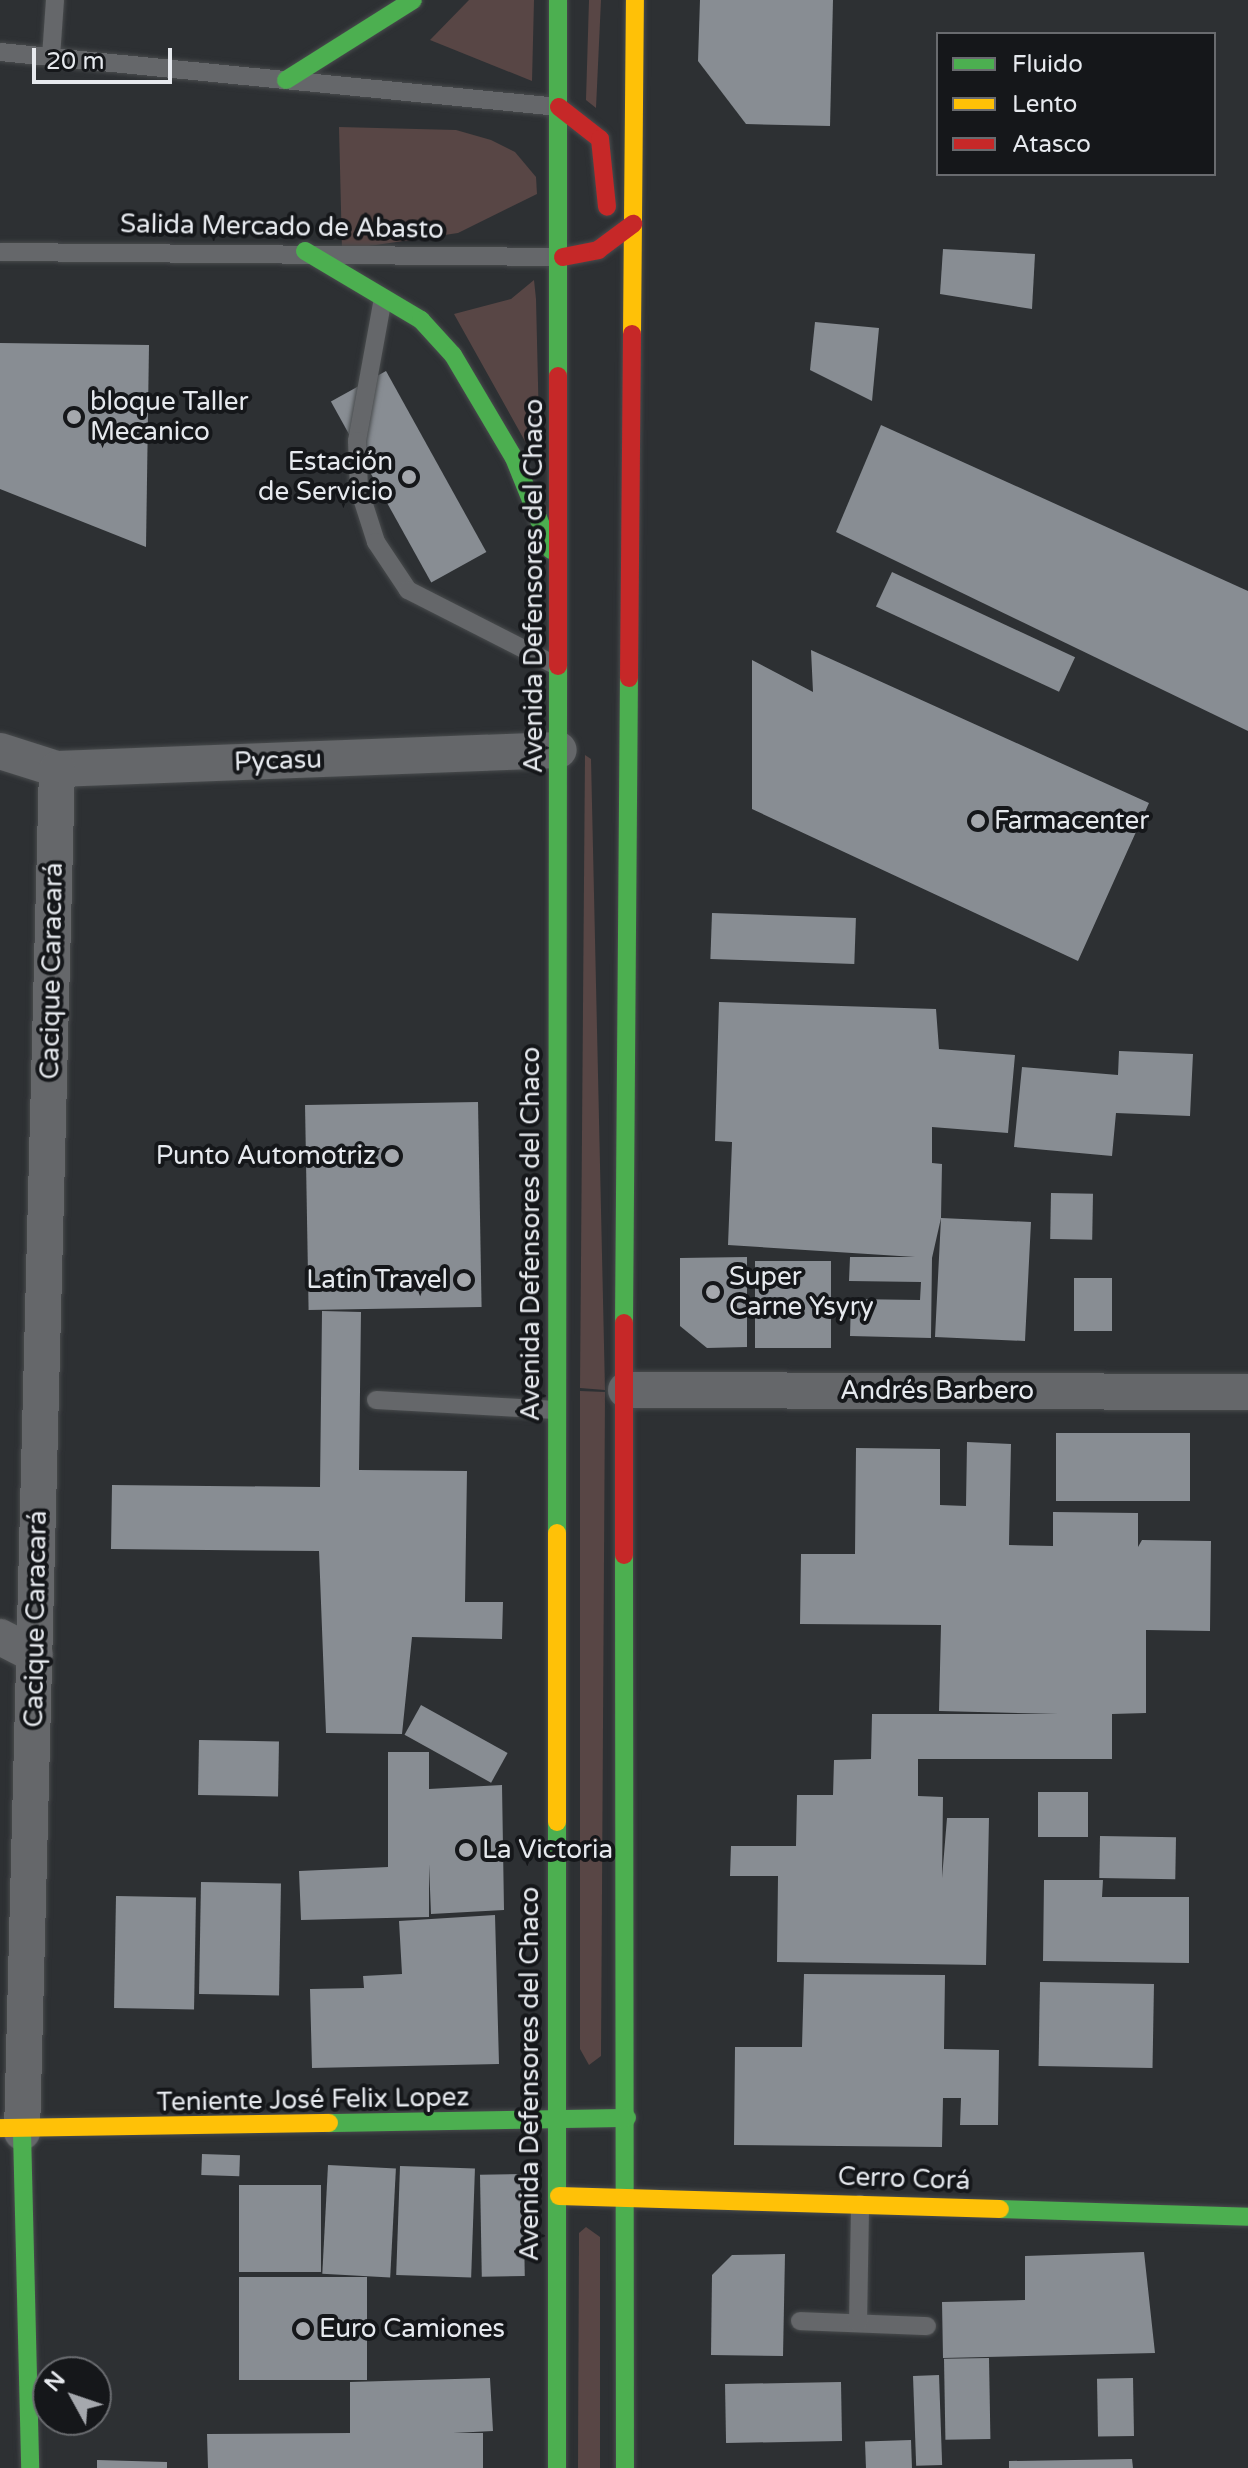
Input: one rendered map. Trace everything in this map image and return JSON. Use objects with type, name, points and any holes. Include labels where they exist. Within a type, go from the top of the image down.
[{"type":"main road","points":[[286,80],[413,0]]},
{"type":"main road","name":"Avenida Defensores del Chaco","points":[[557,2468],[556,1410],[563,257],[558,0]]},
{"type":"main road","points":[[625,2468],[624,1223],[635,0]]},
{"type":"main road","points":[[559,107],[591,129],[605,151],[607,272]]},
{"type":"main road","points":[[563,257],[607,245],[633,224]]},
{"type":"main road","points":[[305,251],[384,295],[453,355],[514,458],[559,573]]},
{"type":"main road","points":[[603,1154],[624,1223]]},
{"type":"main road","name":"Teniente José Felix Lopez","points":[[11,2130],[627,2118]]},
{"type":"main road","name":"Cacique Caracará","points":[[11,2130],[30,2468]]},
{"type":"main road","name":"Cerro Corá","points":[[559,2196],[627,2195],[1248,2217]]},
{"type":"street","name":"Pycasu","points":[[0,751],[57,769],[559,750]]},
{"type":"street","name":"Cacique Caracará","points":[[11,2130],[35,1655],[57,769]]},
{"type":"street","name":"Andrés Barbero","points":[[626,1390],[1248,1392]]},
{"type":"street","points":[[0,1637],[35,1655]]},
{"type":"lane","points":[[51,57],[55,0]]},
{"type":"lane","points":[[0,52],[559,107]]},
{"type":"lane","name":"Salida Mercado de Abasto","points":[[0,252],[305,251],[563,257]]},
{"type":"lane","points":[[384,295],[357,441],[359,489],[376,542],[408,590],[560,668]]},
{"type":"lane","points":[[376,1400],[556,1410]]},
{"type":"lane","points":[[858,2323],[860,2204]]},
{"type":"lane","points":[[800,2321],[927,2326]]},
{"type":"shaded area","points":[[469,0],[534,0],[532,81],[430,40]]},
{"type":"shaded area","points":[[589,0],[601,0],[596,108],[586,100]]},
{"type":"shaded area","points":[[339,127],[456,130],[491,140],[515,152],[536,177],[537,194],[458,233],[342,250]]},
{"type":"shaded area","points":[[534,280],[540,468],[454,314],[511,299]]},
{"type":"shaded area","points":[[585,755],[591,759],[605,1390],[580,1388]]},
{"type":"shaded area","points":[[580,1391],[605,1392],[601,2056],[589,2065],[580,2049]]},
{"type":"shaded area","points":[[586,2227],[600,2237],[600,2468],[578,2468],[579,2233]]},
{"type":"building","points":[[700,0],[833,0],[830,126],[746,124],[698,61]]},
{"type":"building","points":[[943,249],[1035,254],[1032,309],[940,294]]},
{"type":"building","points":[[815,322],[879,328],[872,401],[810,370]]},
{"type":"building","name":"bloque Taller Mecanico","points":[[0,343],[149,345],[146,547],[0,489]]},
{"type":"building","name":"Estación de Servicio","points":[[386,371],[486,552],[431,583],[331,402]]},
{"type":"building","points":[[881,425],[1248,591],[1248,731],[836,532]]},
{"type":"building","points":[[892,572],[1075,657],[1059,692],[876,606]]},
{"type":"building","name":"Farmacenter","points":[[811,650],[1149,803],[1078,961],[752,809],[752,660],[813,692]]},
{"type":"building","points":[[712,913],[856,918],[854,964],[710,959]]},
{"type":"building","points":[[719,1002],[936,1009],[939,1049],[1015,1055],[1008,1133],[932,1127],[932,1163],[942,1164],[941,1218],[932,1258],[931,1338],[850,1336],[851,1299],[920,1300],[921,1282],[849,1281],[850,1257],[915,1257],[728,1245],[732,1142],[715,1141]]},
{"type":"building","points":[[1119,1051],[1193,1054],[1190,1116],[1116,1113],[1112,1156],[1014,1147],[1022,1067],[1118,1075]]},
{"type":"building","points":[[478,1102],[482,1307],[309,1310],[305,1105]]},
{"type":"building","points":[[1051,1193],[1093,1194],[1092,1240],[1050,1239]]},
{"type":"building","points":[[941,1218],[1031,1222],[1025,1341],[935,1337]]},
{"type":"building","name":"Super Carne Ysyry","points":[[747,1257],[747,1347],[707,1348],[680,1326],[680,1258]]},
{"type":"building","points":[[755,1261],[831,1261],[831,1348],[755,1348]]},
{"type":"building","points":[[1074,1278],[1112,1278],[1112,1331],[1074,1331]]},
{"type":"building","points":[[322,1311],[361,1312],[359,1470],[467,1471],[465,1602],[503,1602],[502,1639],[412,1637],[402,1734],[326,1733],[319,1551],[111,1549],[112,1485],[320,1487]]},
{"type":"building","points":[[1056,1433],[1190,1433],[1190,1501],[1056,1501]]},
{"type":"building","points":[[967,1442],[1011,1444],[1009,1545],[1053,1546],[1053,1512],[1138,1513],[1138,1547],[1142,1540],[1211,1541],[1210,1631],[1146,1630],[1146,1713],[1112,1714],[1112,1759],[918,1759],[918,1796],[943,1797],[942,1878],[947,1818],[989,1818],[986,1965],[777,1962],[778,1876],[730,1876],[731,1846],[796,1846],[797,1795],[833,1795],[834,1760],[871,1759],[872,1714],[1058,1714],[939,1711],[941,1625],[800,1624],[801,1554],[855,1554],[856,1448],[940,1449],[940,1505],[966,1506]]},
{"type":"building","points":[[421,1705],[508,1753],[491,1783],[405,1735]]},
{"type":"building","points":[[199,1740],[279,1741],[278,1796],[198,1795]]},
{"type":"building","points":[[388,1752],[429,1752],[429,1789],[502,1785],[504,1910],[431,1914],[429,1864],[429,1917],[301,1920],[299,1871],[388,1867]]},
{"type":"building","points":[[1038,1792],[1088,1792],[1088,1837],[1038,1837]]},
{"type":"building","points":[[1100,1836],[1176,1837],[1175,1879],[1099,1878]]},
{"type":"building","points":[[1044,1880],[1103,1880],[1102,1897],[1189,1897],[1189,1963],[1043,1961]]},
{"type":"building","points":[[201,1882],[281,1883],[279,1995],[199,1994]]},
{"type":"building","points":[[116,1896],[196,1897],[194,2009],[114,2008]]},
{"type":"building","points":[[495,1915],[499,2064],[312,2068],[310,1989],[364,1988],[363,1976],[402,1974],[399,1921]]},
{"type":"building","points":[[804,1974],[945,1975],[944,2049],[999,2050],[998,2125],[960,2125],[961,2098],[943,2098],[942,2147],[734,2145],[735,2047],[802,2047]]},
{"type":"building","points":[[1040,1982],[1154,1984],[1153,2068],[1039,2066]]},
{"type":"building","points":[[202,2154],[240,2155],[239,2176],[201,2175]]},
{"type":"building","points":[[328,2165],[396,2169],[390,2277],[322,2274]]},
{"type":"building","points":[[400,2166],[475,2169],[471,2278],[396,2275]]},
{"type":"building","points":[[523,2174],[525,2276],[482,2277],[480,2175]]},
{"type":"building","points":[[239,2185],[321,2185],[321,2272],[239,2272]]},
{"type":"building","points":[[1144,2252],[1155,2353],[943,2358],[942,2302],[1025,2300],[1025,2256]]},
{"type":"building","points":[[785,2254],[783,2356],[711,2355],[712,2275],[732,2255]]},
{"type":"building","name":"Euro Camiones","points":[[239,2277],[367,2277],[367,2380],[239,2380]]},
{"type":"building","points":[[989,2358],[990,2439],[945,2440],[944,2359]]},
{"type":"building","points":[[939,2375],[942,2465],[916,2466],[913,2376]]},
{"type":"building","points":[[490,2378],[493,2431],[453,2433],[483,2433],[483,2468],[208,2468],[207,2434],[350,2433],[350,2382]]},
{"type":"building","points":[[1133,2378],[1134,2436],[1098,2437],[1097,2379]]},
{"type":"building","points":[[841,2382],[842,2441],[726,2443],[725,2384]]},
{"type":"building","points":[[911,2440],[912,2468],[866,2468],[865,2442]]},
{"type":"building","points":[[1132,2459],[1133,2468],[1009,2468],[1009,2461]]},
{"type":"building","points":[[97,2460],[167,2462],[167,2468],[97,2468]]},
{"type":"traffic: fast","points":[[286,80],[413,0]]},
{"type":"traffic: fast","points":[[558,0],[558,376]]},
{"type":"traffic: fast","points":[[305,251],[421,320],[453,355],[514,458],[551,550]]},
{"type":"traffic: fast","points":[[557,1533],[558,666]]},
{"type":"traffic: fast","points":[[624,1323],[629,678]]},
{"type":"traffic: fast","points":[[624,1555],[625,2468]]},
{"type":"traffic: fast","points":[[557,1822],[557,2468]]},
{"type":"traffic: fast","points":[[329,2123],[627,2118]]},
{"type":"traffic: fast","points":[[22,2132],[30,2468]]},
{"type":"traffic: fast","points":[[1000,2209],[1248,2217]]},
{"type":"traffic: slow","points":[[632,334],[635,0]]},
{"type":"traffic: slow","points":[[557,1533],[557,1822]]},
{"type":"traffic: slow","points":[[0,2128],[329,2123]]},
{"type":"traffic: slow","points":[[559,2196],[1000,2209]]},
{"type":"traffic: jam","points":[[559,107],[600,139],[607,207]]},
{"type":"traffic: jam","points":[[563,257],[598,250],[633,224]]},
{"type":"traffic: jam","points":[[629,678],[632,334]]},
{"type":"traffic: jam","points":[[558,376],[558,666]]},
{"type":"traffic: jam","points":[[624,1323],[624,1555]]},
{"type":"place","name":"bloque Taller Mecanico","points":[[74,417]]},
{"type":"place","name":"Estación de Servicio","points":[[409,477]]},
{"type":"place","name":"Farmacenter","points":[[978,821]]},
{"type":"place","name":"Punto Automotriz","points":[[392,1156]]},
{"type":"place","name":"Latin Travel","points":[[464,1280]]},
{"type":"place","name":"Super Carne Ysyry","points":[[713,1292]]},
{"type":"place","name":"La Victoria","points":[[466,1850]]},
{"type":"place","name":"Euro Camiones","points":[[303,2329]]}]
